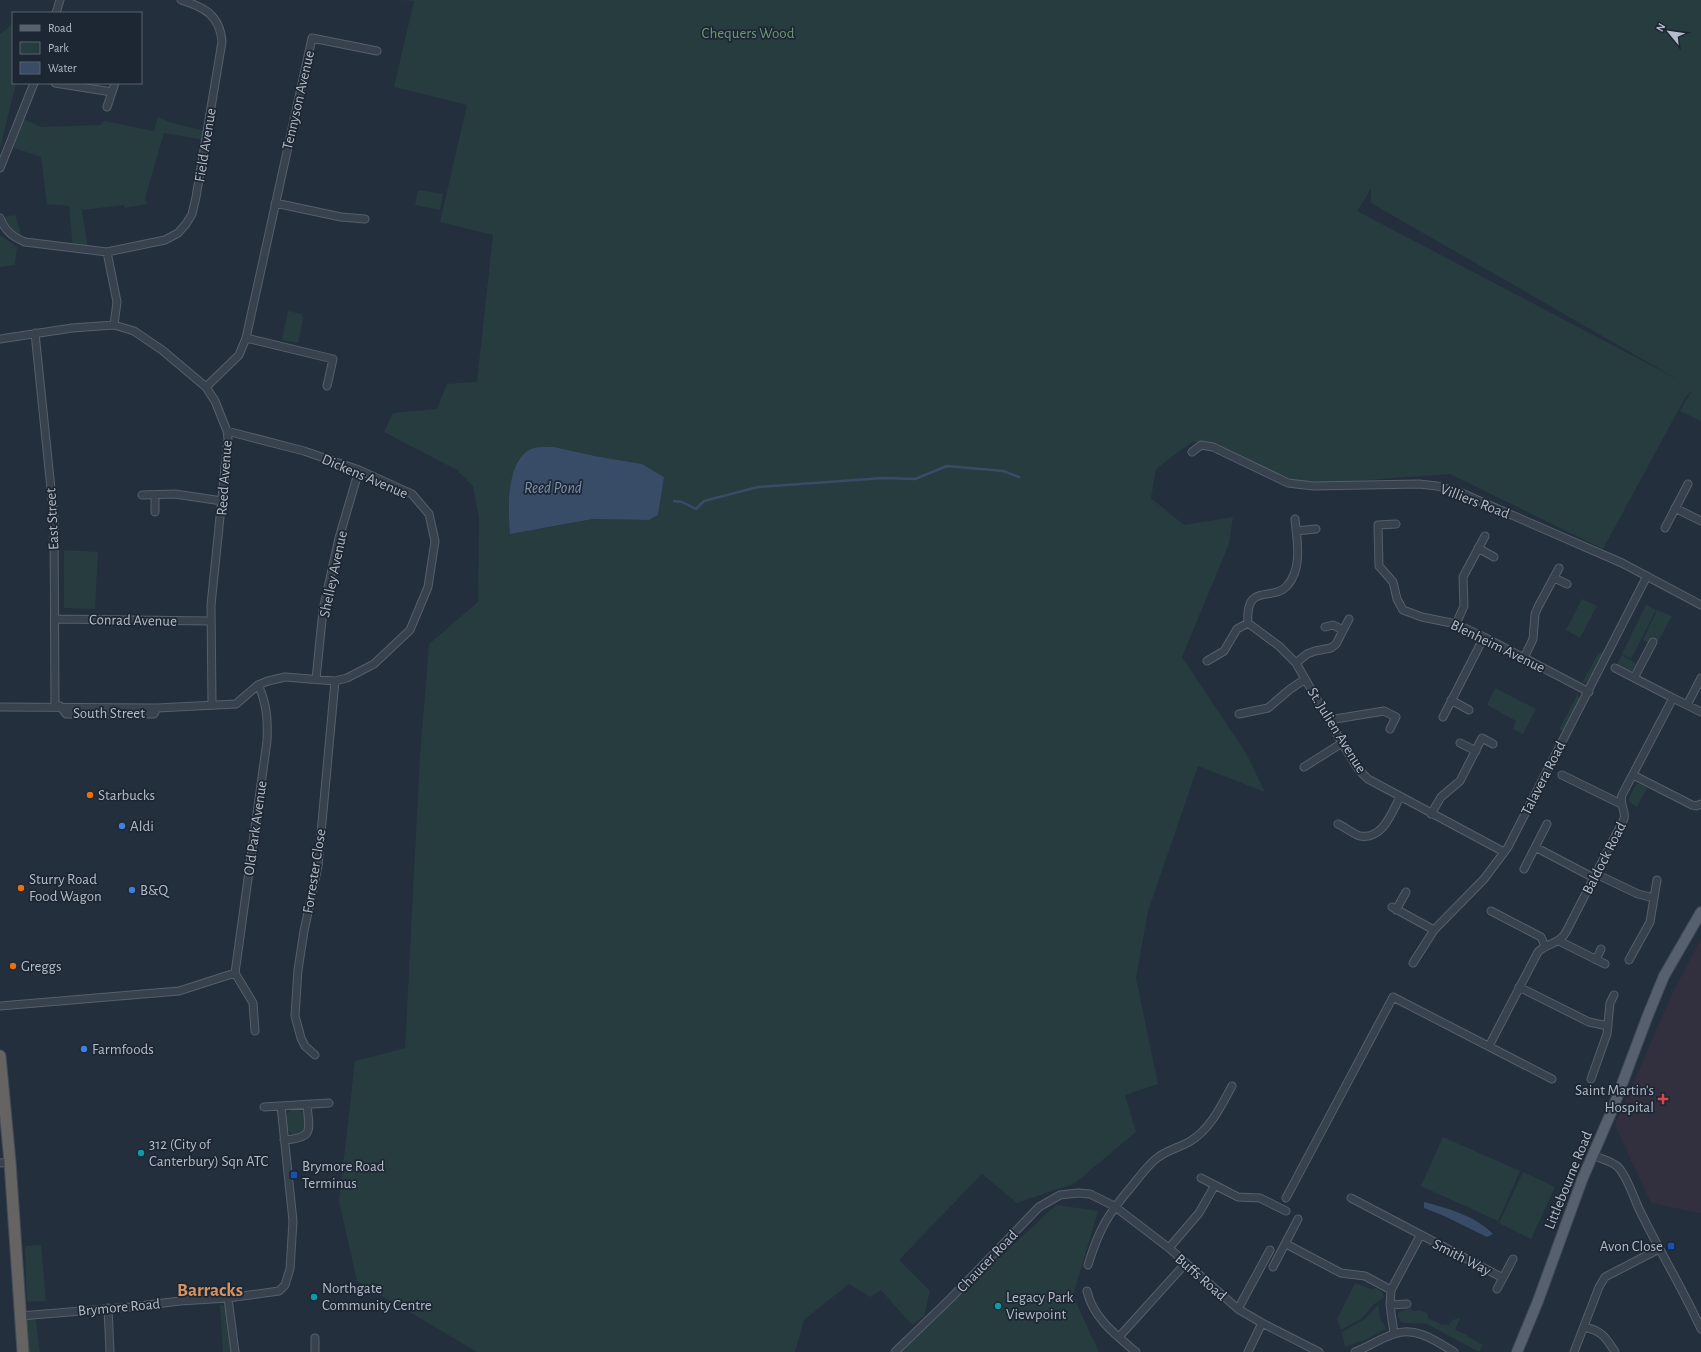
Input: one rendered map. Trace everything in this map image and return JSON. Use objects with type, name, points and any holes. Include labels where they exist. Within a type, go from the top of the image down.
[{"type":"highway","points":[[0,1060],[5,1162],[23,1352]]},
{"type":"main road","name":"Littlebourne Road","points":[[1517,1352],[1538,1301],[1582,1180],[1593,1156],[1664,976],[1701,912]]},
{"type":"street","points":[[56,12],[60,0]]},
{"type":"street","name":"Field Avenue","points":[[0,218],[6,230],[14,237],[25,242],[107,252],[165,240],[178,233],[186,224],[192,214],[222,42],[218,26],[210,12],[199,6],[181,0]]},
{"type":"street","name":"Tennyson Avenue","points":[[206,387],[238,355],[246,338],[312,38],[377,51]]},
{"type":"street","points":[[0,168],[34,84]]},
{"type":"street","points":[[61,84],[112,92]]},
{"type":"street","points":[[107,107],[115,84]]},
{"type":"street","points":[[275,204],[341,217],[365,220]]},
{"type":"street","points":[[107,252],[117,302],[114,325]]},
{"type":"street","name":"Reed Avenue","points":[[0,339],[72,328],[114,325],[134,331],[162,350],[206,387],[215,401],[227,430],[228,439],[211,621],[212,704]]},
{"type":"street","name":"East Street","points":[[35,334],[54,518],[57,706]]},
{"type":"street","points":[[246,338],[333,359],[327,386]]},
{"type":"street","name":"Dickens Avenue","points":[[227,430],[304,451],[359,470],[412,494],[429,514],[435,542],[428,587],[410,630],[374,664],[347,678],[335,681]]},
{"type":"street","name":"Villiers Road","points":[[1192,452],[1201,445],[1213,447],[1288,483],[1296,485],[1419,484],[1437,486],[1459,492],[1622,563],[1701,605]]},
{"type":"street","name":"Shelley Avenue","points":[[316,679],[323,610],[339,538],[359,470]]},
{"type":"street","points":[[1665,528],[1688,484]]},
{"type":"street","points":[[142,495],[175,494],[222,501]]},
{"type":"street","points":[[155,495],[155,512]]},
{"type":"street","points":[[1675,508],[1701,521]]},
{"type":"street","points":[[1207,661],[1224,651],[1237,629],[1248,623],[1247,611],[1253,600],[1258,595],[1282,590],[1291,580],[1297,566],[1298,559],[1295,519]]},
{"type":"street","name":"Blenheim Avenue","points":[[1396,524],[1378,525],[1380,566],[1393,582],[1398,599],[1404,610],[1422,617],[1456,624],[1484,637],[1588,692]]},
{"type":"street","points":[[1296,531],[1316,529]]},
{"type":"street","points":[[1456,624],[1464,606],[1463,578],[1485,536]]},
{"type":"street","points":[[1478,548],[1494,556]]},
{"type":"street","points":[[1524,658],[1533,639],[1535,614],[1559,568]]},
{"type":"street","name":"Talavera Road","points":[[1413,963],[1434,930],[1484,879],[1504,852],[1647,576]]},
{"type":"street","points":[[1554,578],[1567,584]]},
{"type":"street","points":[[1296,663],[1314,651],[1331,648],[1336,644],[1349,618]]},
{"type":"street","name":"Conrad Avenue","points":[[55,619],[211,621]]},
{"type":"street","name":"St. Julien Avenue","points":[[1248,623],[1280,646],[1296,663],[1342,743],[1358,769],[1368,780],[1504,852]]},
{"type":"street","points":[[1325,627],[1333,625],[1343,630]]},
{"type":"street","points":[[1443,717],[1484,637]]},
{"type":"street","points":[[1634,678],[1653,642]]},
{"type":"street","points":[[1615,668],[1701,712]]},
{"type":"street","name":"South Street","points":[[0,707],[57,706],[156,708],[236,704],[258,686],[268,681],[285,677],[335,681]]},
{"type":"street","points":[[1687,705],[1701,678]]},
{"type":"street","points":[[1239,714],[1268,708],[1289,690],[1306,679]]},
{"type":"street","name":"Forrester Close","points":[[315,1055],[305,1046],[301,1038],[295,1016],[298,970],[304,931],[318,866],[335,681]]},
{"type":"street","name":"Old Park Avenue","points":[[235,973],[267,741],[268,724],[266,706],[258,686]]},
{"type":"street","name":"Baldock Road","points":[[1559,941],[1563,938],[1624,819],[1625,812],[1621,804],[1622,795],[1673,698]]},
{"type":"street","points":[[1451,700],[1469,710]]},
{"type":"street","points":[[1329,720],[1384,711],[1396,717],[1390,729]]},
{"type":"street","points":[[1431,814],[1441,797],[1460,781],[1482,738],[1493,744]]},
{"type":"street","points":[[1304,767],[1342,743]]},
{"type":"street","points":[[1460,743],[1476,751]]},
{"type":"street","points":[[1562,775],[1621,804]]},
{"type":"street","points":[[1633,775],[1692,805],[1696,806],[1701,804]]},
{"type":"street","points":[[1338,824],[1360,836],[1375,833],[1386,825],[1400,798]]},
{"type":"street","points":[[1524,869],[1547,824]]},
{"type":"street","points":[[1535,847],[1595,876],[1638,894],[1654,898]]},
{"type":"street","points":[[1629,960],[1650,922],[1657,880]]},
{"type":"street","points":[[1406,892],[1394,908],[1434,930]]},
{"type":"street","points":[[1491,911],[1541,937],[1545,946]]},
{"type":"street","points":[[1488,1046],[1535,956],[1545,946],[1559,941],[1605,964]]},
{"type":"street","points":[[1596,960],[1601,949]]},
{"type":"street","points":[[0,1006],[179,991],[235,973],[253,1003],[255,1031]]},
{"type":"street","points":[[1519,987],[1589,1022],[1608,1026]]},
{"type":"street","points":[[1591,1079],[1607,1034],[1610,1003],[1614,995]]},
{"type":"street","points":[[1286,1198],[1393,996],[1552,1079]]},
{"type":"street","points":[[1088,1266],[1098,1234],[1114,1206],[1142,1172],[1156,1159],[1168,1150],[1190,1141],[1204,1129],[1219,1110],[1232,1086]]},
{"type":"street","points":[[264,1107],[329,1103]]},
{"type":"street","points":[[284,1140],[300,1139],[308,1132],[309,1123],[307,1104]]},
{"type":"street","name":"Brymore Road","points":[[20,1316],[180,1300],[228,1298],[278,1291],[285,1285],[291,1260],[293,1221],[281,1106]]},
{"type":"street","points":[[1593,1156],[1612,1163],[1623,1173],[1659,1249],[1683,1292],[1701,1329]]},
{"type":"street","points":[[1201,1178],[1238,1197],[1260,1198],[1286,1211]]},
{"type":"street","points":[[1168,1248],[1199,1213],[1215,1185]]},
{"type":"street","name":"Chaucer Road","points":[[894,1352],[952,1298],[1042,1204],[1060,1195],[1078,1193],[1090,1194]]},
{"type":"street","name":"Buffs Road","points":[[1090,1194],[1114,1206],[1168,1248],[1238,1309],[1319,1352]]},
{"type":"street","name":"Smith Way","points":[[1352,1198],[1420,1236],[1503,1278]]},
{"type":"street","points":[[1274,1267],[1298,1219]]},
{"type":"street","name":"Smith Way","points":[[1394,1334],[1390,1305],[1391,1290],[1420,1236]]},
{"type":"street","points":[[1286,1244],[1341,1273],[1365,1276],[1391,1290]]},
{"type":"street","points":[[1574,1352],[1599,1287],[1605,1277],[1659,1249]]},
{"type":"street","points":[[1238,1309],[1270,1250]]},
{"type":"street","name":"Smith Way","points":[[1497,1289],[1513,1260]]},
{"type":"street","points":[[1119,1337],[1185,1264]]},
{"type":"street","points":[[1087,1291],[1092,1307],[1097,1315],[1136,1352]]},
{"type":"street","points":[[228,1298],[235,1352]]},
{"type":"street","points":[[1390,1305],[1407,1304]]},
{"type":"street","points":[[108,1308],[110,1352]]},
{"type":"street","points":[[1248,1352],[1262,1323]]},
{"type":"street","points":[[1584,1327],[1594,1329],[1602,1334],[1608,1339],[1615,1352]]},
{"type":"street","points":[[1355,1352],[1394,1334],[1404,1332],[1421,1334],[1454,1352]]},
{"type":"street","points":[[314,1338],[315,1352]]},
{"type":"shaded area","name":"Saint Martin's Hospital","points":[[1701,939],[1701,1213],[1651,1203],[1615,1125],[1672,994]]},
{"type":"green space","name":"Chequers Wood","points":[[401,0],[1701,0],[1701,421],[1680,411],[1692,390],[1685,398],[1603,549],[1450,474],[1340,482],[1292,481],[1193,441],[1156,469],[1151,498],[1184,525],[1233,517],[1229,544],[1182,657],[1246,753],[1265,792],[1198,766],[1148,911],[1136,978],[1158,1084],[1125,1095],[1136,1132],[1075,1183],[1017,1203],[982,1174],[899,1260],[930,1291],[924,1316],[912,1325],[881,1290],[870,1297],[849,1284],[804,1320],[795,1352],[477,1352],[357,1281],[339,1201],[355,1061],[405,1048],[420,756],[429,644],[478,602],[479,519],[473,486],[457,470],[384,432],[393,413],[437,409],[447,384],[477,382],[493,235],[440,222],[467,105],[394,87],[414,1]],"holes":[[[1371,188],[1371,203],[1679,380],[1357,211]],[[554,447],[642,464],[664,477],[658,515],[649,520],[593,519],[540,529]]]},
{"type":"green space","points":[[12,25],[12,84],[16,84],[0,149],[0,34]]},
{"type":"green space","points":[[20,117],[41,127],[100,125],[104,121],[154,131],[158,117],[172,123],[206,131],[205,140],[164,133],[145,198],[147,204],[125,208],[124,205],[82,210],[88,250],[73,249],[69,206],[47,204],[41,157],[9,146]]},
{"type":"green space","points":[[418,190],[443,194],[440,210],[415,205]]},
{"type":"green space","points":[[15,215],[22,236],[9,227],[4,217]]},
{"type":"green space","points":[[0,235],[17,247],[15,265],[0,267]]},
{"type":"green space","points":[[288,311],[302,314],[303,319],[298,343],[282,340]]},
{"type":"green space","points":[[64,550],[98,552],[95,609],[64,608]]},
{"type":"green space","points":[[1582,599],[1597,606],[1580,638],[1566,630]]},
{"type":"green space","points":[[1646,605],[1656,610],[1631,659],[1622,654]]},
{"type":"green space","points":[[1657,610],[1672,616],[1657,643],[1652,640],[1649,643],[1643,640]]},
{"type":"green space","points":[[1604,652],[1590,681],[1582,683],[1598,654]]},
{"type":"green space","points":[[1622,655],[1639,665],[1636,669],[1631,671],[1617,664]]},
{"type":"green space","points":[[1495,688],[1536,709],[1523,734],[1513,729],[1516,721],[1487,705]]},
{"type":"green space","points":[[1578,693],[1580,702],[1564,732],[1559,730]]},
{"type":"green space","points":[[1636,784],[1640,784],[1647,788],[1637,807],[1628,800]]},
{"type":"green space","points":[[292,1109],[303,1112],[307,1122],[304,1132],[295,1136],[288,1131],[286,1123],[287,1115]]},
{"type":"green space","points":[[1443,1137],[1520,1171],[1498,1221],[1421,1186]]},
{"type":"green space","points":[[1523,1172],[1555,1187],[1531,1239],[1499,1223]]},
{"type":"green space","points":[[1056,1205],[1098,1211],[1073,1296],[1099,1352],[897,1352]]},
{"type":"green space","points":[[41,1245],[46,1301],[27,1302],[25,1246]]},
{"type":"green space","points":[[1355,1283],[1371,1289],[1376,1288],[1382,1292],[1384,1297],[1373,1305],[1362,1318],[1341,1330],[1337,1319]]},
{"type":"green space","points":[[220,1304],[226,1307],[233,1352],[223,1352]]},
{"type":"green space","points":[[1378,1305],[1380,1319],[1386,1329],[1365,1340],[1345,1347],[1342,1332],[1365,1319]]},
{"type":"green space","points":[[1411,1308],[1413,1311],[1418,1310],[1427,1313],[1428,1318],[1442,1325],[1449,1325],[1453,1319],[1460,1319],[1455,1330],[1467,1335],[1483,1345],[1479,1352],[1427,1324],[1406,1323],[1400,1321],[1398,1315],[1399,1312]]},
{"type":"green space","points":[[35,1314],[40,1352],[23,1352],[20,1316]]},
{"type":"water","name":"Reed Pond","points":[[541,447],[554,447],[642,464],[664,477],[658,515],[649,520],[593,519],[510,534],[510,488],[512,476],[516,466],[521,457],[529,450]]},
{"type":"water","points":[[1424,1202],[1451,1210],[1470,1218],[1478,1222],[1493,1234],[1487,1237],[1424,1208]]},
{"type":"waterway","points":[[674,501],[682,502],[696,509],[704,501],[758,487],[883,478],[915,479],[947,466],[1003,471],[1019,477]]},
{"type":"place","name":"Starbucks","points":[[90,795]]},
{"type":"place","name":"Aldi","points":[[122,826]]},
{"type":"place","name":"Sturry Road Food Wagon","points":[[21,888]]},
{"type":"place","name":"B&Q","points":[[132,890]]},
{"type":"place","name":"Greggs","points":[[13,966]]},
{"type":"place","name":"Farmfoods","points":[[84,1049]]},
{"type":"place","name":"Saint Martin's Hospital","points":[[1663,1099]]},
{"type":"place","name":"312 (City of Canterbury) Sqn ATC","points":[[141,1153]]},
{"type":"place","name":"Brymore Road Terminus","points":[[294,1175]]},
{"type":"place","name":"Avon Close","points":[[1671,1246]]},
{"type":"place","name":"Northgate Community Centre","points":[[314,1297]]},
{"type":"place","name":"Legacy Park Viewpoint","points":[[998,1306]]},
{"type":"district","name":"Barracks","points":[[210,1289]]}]
